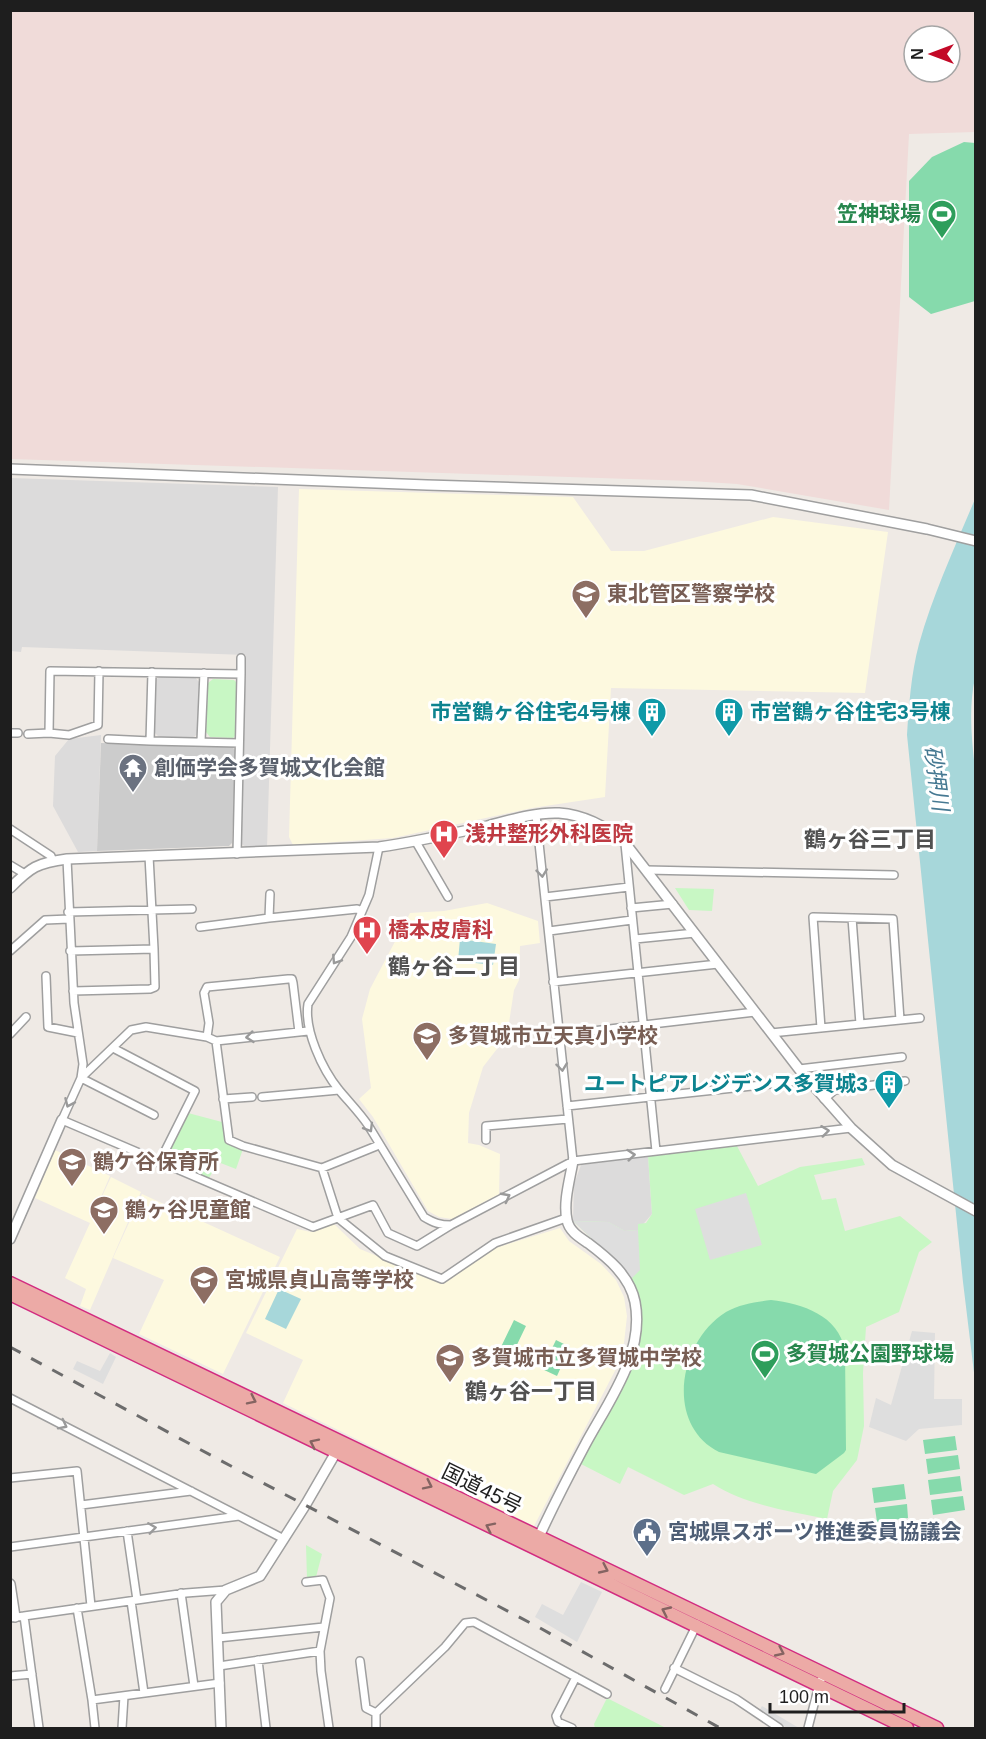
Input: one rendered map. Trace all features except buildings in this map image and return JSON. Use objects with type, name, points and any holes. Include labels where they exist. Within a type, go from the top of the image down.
[{"type":"highway","name":"国道45号","points":[[10,1283],[338,1448]]},
{"type":"highway","name":"国道45号","points":[[10,1294],[821,1679],[937,1728]]},
{"type":"highway","name":"国道45号","points":[[821,1679],[898,1727]]},
{"type":"street","points":[[10,469],[751,495],[975,541]]},
{"type":"street","points":[[237,854],[241,658]]},
{"type":"street","points":[[49,733],[50,671],[241,674]]},
{"type":"street","points":[[28,734],[69,735],[98,725],[99,671]]},
{"type":"street","points":[[150,741],[152,672]]},
{"type":"street","points":[[201,741],[204,673]]},
{"type":"street","points":[[108,739],[239,743]]},
{"type":"street","points":[[10,888],[31,868],[67,859],[379,848],[536,815],[560,813],[587,819],[611,831],[625,843],[799,1069],[851,1128],[892,1165],[975,1210]]},
{"type":"street","points":[[536,815],[573,1161],[566,1218],[576,1235],[607,1258],[624,1276],[635,1302],[635,1334],[631,1356],[623,1376],[536,1543]]},
{"type":"street","points":[[10,829],[51,856],[53,861]]},
{"type":"street","points":[[416,842],[448,897]]},
{"type":"street","points":[[625,843],[656,1151]]},
{"type":"street","points":[[379,848],[369,895],[351,937],[308,1004],[306,1016],[308,1031],[339,1090],[350,1100],[424,1217],[439,1224],[452,1225]]},
{"type":"street","points":[[73,991],[150,989],[154,987],[156,981],[149,856]]},
{"type":"street","points":[[10,1239],[81,1078],[83,1064],[73,991],[67,859]]},
{"type":"street","points":[[10,865],[25,874]]},
{"type":"street","points":[[646,870],[894,875]]},
{"type":"street","points":[[545,897],[629,887]]},
{"type":"street","points":[[269,918],[270,894]]},
{"type":"street","points":[[632,908],[673,904]]},
{"type":"street","points":[[10,951],[45,920],[151,909],[192,909]]},
{"type":"street","points":[[200,927],[357,909],[362,911]]},
{"type":"street","points":[[821,1028],[813,917],[893,919],[900,1020]]},
{"type":"street","points":[[852,918],[860,1024]]},
{"type":"street","points":[[549,931],[633,920]]},
{"type":"street","points":[[635,939],[695,933]]},
{"type":"street","points":[[70,951],[154,949]]},
{"type":"street","points":[[553,982],[718,964]]},
{"type":"street","points":[[46,976],[48,1026],[78,1033]]},
{"type":"street","points":[[207,1037],[209,1023],[204,993],[207,987],[288,979],[293,982],[299,1032]]},
{"type":"street","points":[[558,1035],[755,1012]]},
{"type":"street","points":[[10,1034],[26,1017]]},
{"type":"street","points":[[771,1033],[920,1018]]},
{"type":"street","points":[[81,1078],[131,1030],[146,1027],[207,1037],[216,1041],[308,1031]]},
{"type":"street","points":[[216,1041],[230,1140],[243,1146],[322,1168],[379,1145]]},
{"type":"street","points":[[113,1048],[195,1091],[159,1163]]},
{"type":"street","points":[[799,1069],[902,1057]]},
{"type":"street","points":[[81,1078],[154,1115]]},
{"type":"street","points":[[567,1106],[808,1080]]},
{"type":"street","points":[[824,1099],[835,1090],[904,1081]]},
{"type":"street","points":[[262,1097],[339,1090]]},
{"type":"street","points":[[223,1099],[252,1097]]},
{"type":"street","points":[[486,1140],[486,1126],[568,1119]]},
{"type":"street","points":[[62,1120],[312,1227],[373,1204],[388,1233],[417,1246],[573,1161],[851,1128]]},
{"type":"street","points":[[322,1168],[338,1218],[385,1256],[442,1279],[495,1243],[566,1218]]},
{"type":"street","points":[[10,1398],[284,1539]]},
{"type":"street","points":[[16,1617],[181,1593],[226,1590],[260,1576],[338,1448]]},
{"type":"street","points":[[10,1478],[77,1471],[91,1606]]},
{"type":"street","points":[[81,1505],[192,1491]]},
{"type":"street","points":[[10,1547],[239,1516]]},
{"type":"street","points":[[127,1531],[144,1693]]},
{"type":"street","points":[[306,1582],[323,1580],[330,1598],[320,1651],[328,1728]]},
{"type":"street","points":[[10,1584],[16,1617],[32,1674],[39,1728]]},
{"type":"street","points":[[221,1728],[216,1602],[226,1590]]},
{"type":"street","points":[[181,1593],[194,1686]]},
{"type":"street","points":[[77,1608],[95,1728]]},
{"type":"street","points":[[665,1689],[699,1620]]},
{"type":"street","points":[[376,1728],[376,1713],[446,1647],[465,1623],[474,1622],[607,1694]]},
{"type":"street","points":[[218,1638],[324,1627]]},
{"type":"street","points":[[219,1666],[320,1651]]},
{"type":"street","points":[[258,1660],[266,1728]]},
{"type":"street","points":[[360,1661],[366,1708],[376,1713]]},
{"type":"street","points":[[674,1668],[736,1700],[779,1728]]},
{"type":"street","points":[[10,1677],[32,1674]]},
{"type":"street","points":[[572,1728],[558,1722],[556,1716],[576,1677]]},
{"type":"street","points":[[808,1728],[821,1679]]},
{"type":"street","points":[[92,1700],[220,1683]]},
{"type":"street","points":[[122,1728],[124,1696]]},
{"type":"shaded area","points":[[11,10],[975,11],[975,132],[909,134],[889,510],[737,484],[11,459]]},
{"type":"shaded area","points":[[11,478],[278,487],[267,848],[246,847],[240,843],[246,655],[22,647],[21,652],[11,651]]},
{"type":"shaded area","name":"東北管区警察学校","points":[[299,489],[573,497],[611,551],[644,551],[773,517],[888,532],[865,693],[611,688],[605,797],[532,808],[393,838],[293,845],[289,837]]},
{"type":"shaded area","points":[[160,676],[194,676],[199,682],[198,733],[193,738],[159,737],[154,732],[156,680]]},
{"type":"shaded area","points":[[101,735],[97,851],[78,852],[53,806],[55,756],[69,739]]},
{"type":"shaded area","name":"創価学会多賀城文化会館","points":[[101,743],[232,746],[236,752],[232,843],[229,846],[97,851]]},
{"type":"shaded area","name":"多賀城市立天真小学校","points":[[487,903],[538,921],[540,943],[520,946],[519,980],[514,990],[507,1036],[483,1067],[469,1113],[468,1143],[500,1154],[499,1194],[452,1219],[439,1217],[428,1211],[373,1117],[359,1099],[371,1088],[362,1019],[370,989],[410,913],[444,911]]},
{"type":"shaded area","points":[[55,1150],[110,1176],[91,1220],[111,1177],[141,1192],[90,1310],[80,1306],[86,1289],[65,1278],[90,1223],[35,1198]]},
{"type":"shaded area","points":[[648,1156],[652,1214],[638,1230],[625,1231],[608,1222],[573,1221],[574,1184],[581,1165]]},
{"type":"shaded area","points":[[746,1193],[762,1245],[710,1260],[695,1209]]},
{"type":"shaded area","name":"宮城県貞山高等学校","points":[[142,1194],[280,1257],[223,1374],[139,1334],[164,1280],[113,1258]]},
{"type":"shaded area","points":[[573,1221],[608,1222],[625,1231],[638,1230],[640,1270],[631,1279],[620,1265]]},
{"type":"shaded area","name":"多賀城市立多賀城中学校","points":[[334,1224],[360,1249],[442,1283],[492,1249],[560,1228],[569,1241],[601,1264],[616,1280],[624,1297],[627,1316],[624,1343],[618,1365],[534,1526],[283,1403],[303,1360],[246,1333],[297,1229],[311,1232]]},
{"type":"shaded area","points":[[912,1331],[935,1333],[934,1399],[962,1399],[962,1425],[919,1429],[906,1441],[869,1427],[876,1398],[891,1405]]},
{"type":"shaded area","points":[[110,1353],[116,1357],[103,1384],[73,1369],[77,1361],[100,1371]]},
{"type":"shaded area","points":[[581,1582],[602,1592],[577,1642],[535,1617],[542,1604],[563,1615]]},
{"type":"shaded area","points":[[762,1706],[799,1728],[787,1728],[759,1711]]},
{"type":"green space","name":"笠神球場","points":[[964,142],[975,143],[975,301],[931,314],[909,297],[909,181],[932,157]]},
{"type":"green space","points":[[213,679],[234,680],[238,684],[237,734],[233,738],[210,737],[206,732],[208,683]]},
{"type":"green space","points":[[675,888],[714,889],[712,911],[689,910]]},
{"type":"green space","points":[[188,1113],[222,1122],[228,1141],[243,1149],[236,1169],[218,1162],[209,1178],[165,1159]]},
{"type":"green space","points":[[737,1146],[758,1186],[800,1167],[862,1158],[865,1165],[814,1175],[822,1200],[836,1198],[845,1231],[900,1216],[932,1242],[919,1252],[899,1312],[866,1327],[863,1373],[864,1426],[857,1460],[833,1491],[827,1519],[754,1502],[713,1484],[684,1495],[628,1467],[620,1484],[581,1464],[617,1395],[640,1317],[640,1303],[631,1279],[620,1265],[573,1221],[608,1222],[625,1231],[638,1230],[638,1224],[646,1223],[652,1214],[648,1156]]},
{"type":"green space","name":"多賀城公園野球場","points":[[771,1300],[807,1308],[817,1313],[835,1328],[845,1350],[846,1450],[816,1474],[719,1452],[702,1439],[690,1422],[685,1403],[684,1382],[689,1362],[697,1342],[710,1325],[726,1312],[737,1307]]},
{"type":"green space","points":[[514,1320],[526,1326],[512,1355],[500,1349]]},
{"type":"green space","points":[[556,1340],[570,1347],[557,1376],[542,1369]]},
{"type":"green space","points":[[955,1436],[957,1450],[925,1454],[923,1440]]},
{"type":"green space","points":[[958,1455],[960,1469],[928,1474],[926,1459]]},
{"type":"green space","points":[[960,1476],[962,1491],[930,1495],[928,1480]]},
{"type":"green space","points":[[904,1484],[906,1499],[874,1503],[872,1488]]},
{"type":"green space","points":[[963,1496],[965,1510],[933,1515],[931,1500]]},
{"type":"green space","points":[[907,1504],[908,1518],[877,1522],[875,1508]]},
{"type":"green space","points":[[306,1545],[322,1554],[316,1577],[307,1579]]},
{"type":"green space","points":[[607,1698],[666,1728],[595,1728],[594,1724]]},
{"type":"water","name":"砂押川","points":[[975,499],[975,678],[971,715],[976,777],[975,1381],[907,735],[912,678],[919,644],[938,589]]},
{"type":"water","points":[[460,939],[496,944],[493,965],[458,961]]},
{"type":"water","points":[[279,1289],[301,1299],[286,1329],[265,1319]]},
{"type":"railway","points":[[10,1347],[540,1628],[720,1728]]},
{"type":"place","name":"笠神球場","points":[[942,240]]},
{"type":"place","name":"東北管区警察学校","points":[[586,620]]},
{"type":"place","name":"市営鶴ヶ谷住宅4号棟","points":[[652,738]]},
{"type":"place","name":"市営鶴ヶ谷住宅3号棟","points":[[729,738]]},
{"type":"place","name":"創価学会多賀城文化会館","points":[[133,794]]},
{"type":"place","name":"浅井整形外科医院","points":[[444,860]]},
{"type":"place","name":"橋本皮膚科","points":[[367,956]]},
{"type":"place","name":"多賀城市立天真小学校","points":[[427,1062]]},
{"type":"place","name":"ユートピアレジデンス多賀城3","points":[[889,1110]]},
{"type":"place","name":"鶴ケ谷保育所","points":[[72,1188]]},
{"type":"place","name":"鶴ヶ谷児童館","points":[[104,1236]]},
{"type":"place","name":"宮城県貞山高等学校","points":[[204,1306]]},
{"type":"place","name":"多賀城公園野球場","points":[[765,1380]]},
{"type":"place","name":"多賀城市立多賀城中学校","points":[[450,1384]]},
{"type":"place","name":"宮城県スポーツ推進委員協議会","points":[[647,1558]]},
{"type":"district","name":"鶴ヶ谷三丁目","points":[[870,839]]},
{"type":"district","name":"鶴ヶ谷二丁目","points":[[454,966]]},
{"type":"district","name":"鶴ヶ谷一丁目","points":[[531,1391]]}]
